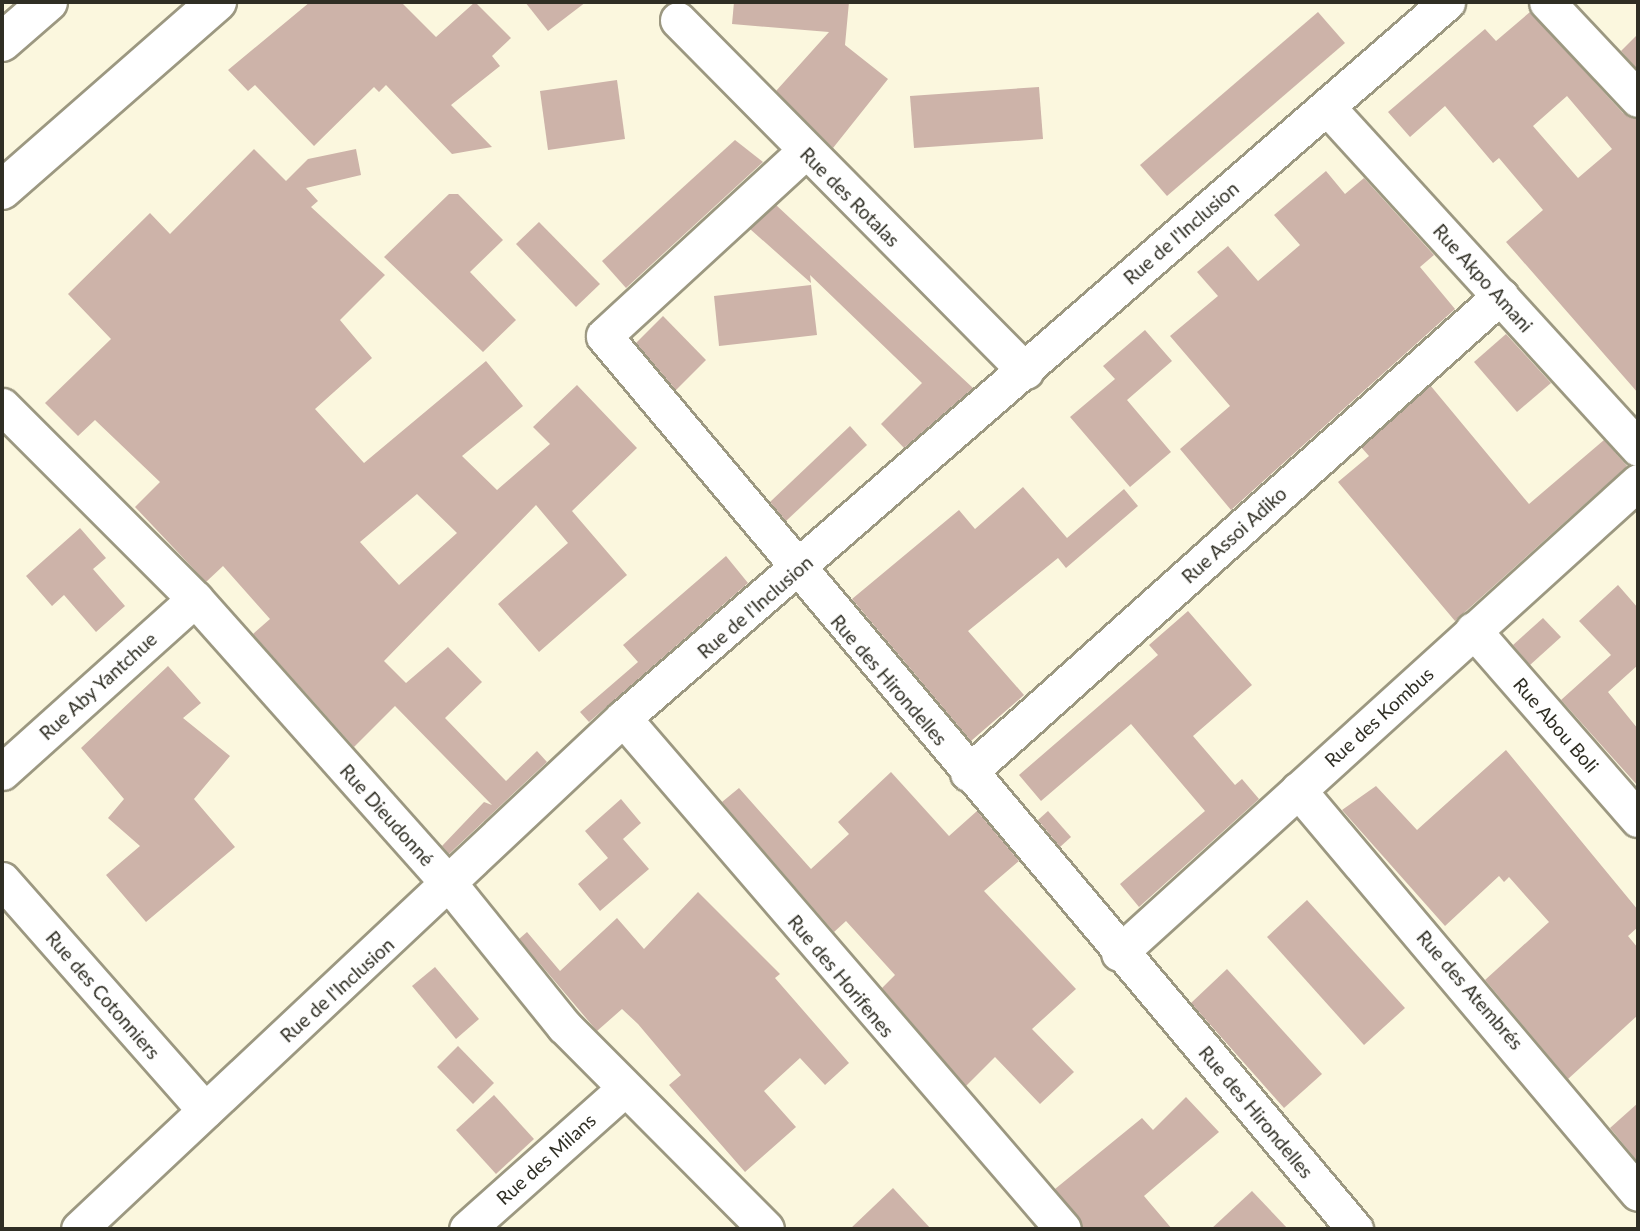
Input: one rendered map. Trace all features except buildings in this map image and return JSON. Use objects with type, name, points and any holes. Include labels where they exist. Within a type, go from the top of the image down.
[{"type":"main road","points":[[2,42],[48,2]]},
{"type":"main road","points":[[2,190],[217,2]]},
{"type":"street","name":"Rue de l'Inclusion","points":[[79,1229],[451,886],[623,718],[797,573],[1327,107],[1411,14],[1447,2]]},
{"type":"street","points":[[1547,2],[1638,99]]},
{"type":"street","name":"Rue des Rotalas","points":[[678,20],[804,151],[1025,371]]},
{"type":"street","name":"Rue Akpo Amani","points":[[1327,107],[1638,448]]},
{"type":"street","name":"Rue des Hirondelles","points":[[804,151],[604,336],[797,573],[1119,953],[1338,1224]]},
{"type":"street","name":"Rue Assoi Adiko","points":[[968,773],[1500,296]]},
{"type":"street","name":"Rue Dieudonné","points":[[2,406],[195,599],[451,886],[624,1089],[766,1229]]},
{"type":"street","name":"Rue des Kombus","points":[[1119,953],[1638,482]]},
{"type":"street","name":"Rue Aby Yantchue","points":[[2,772],[195,599]]},
{"type":"street","name":"Rue Abou Boli","points":[[1473,631],[1638,819]]},
{"type":"street","name":"Rue des Horifenes","points":[[623,718],[1063,1229]]},
{"type":"street","name":"Rue des Atembrés","points":[[1298,790],[1638,1193]]},
{"type":"street","name":"Rue des Cotonniers","points":[[2,880],[205,1110]]},
{"type":"street","name":"Rue des Milans","points":[[467,1229],[624,1089]]}]
